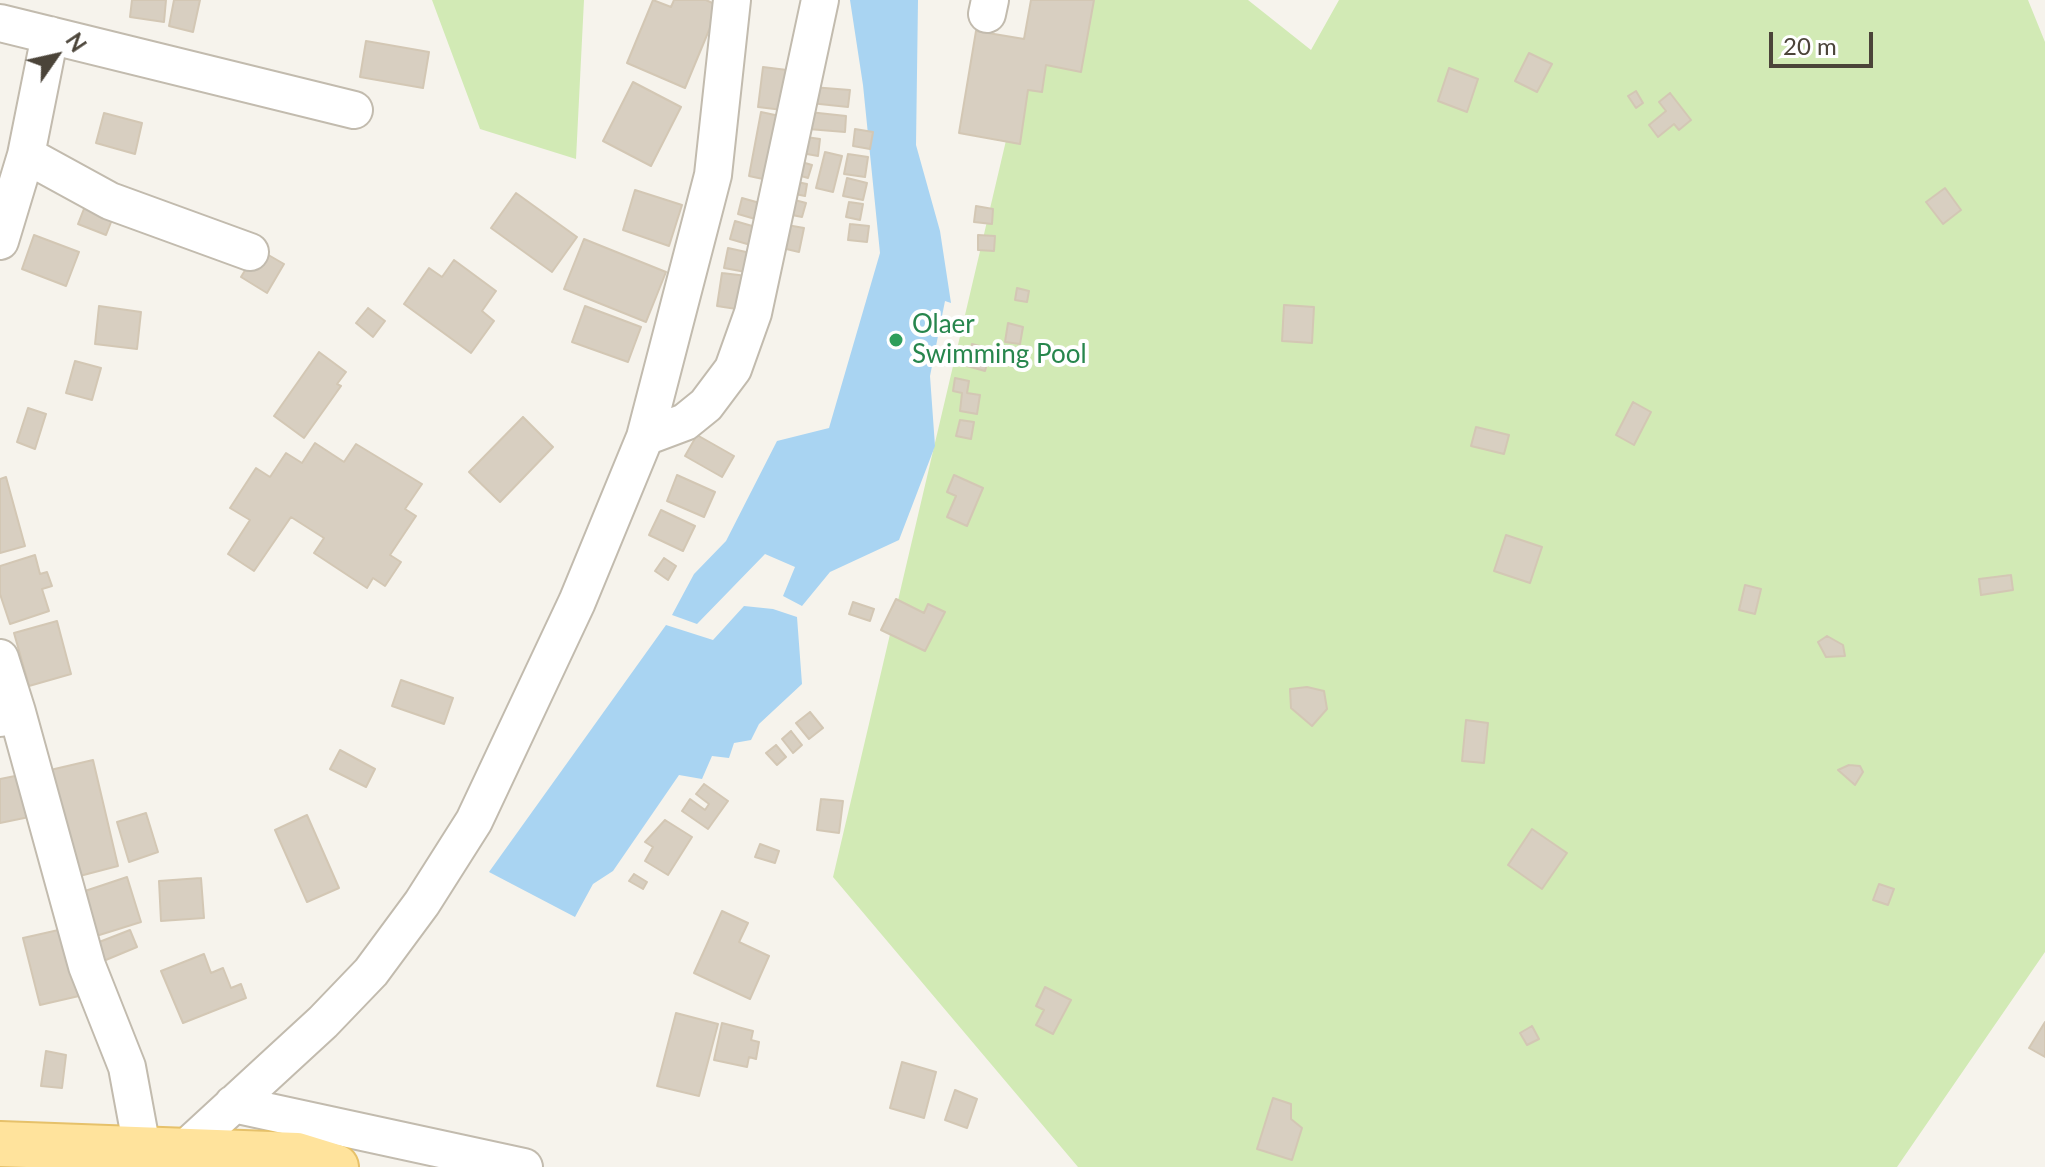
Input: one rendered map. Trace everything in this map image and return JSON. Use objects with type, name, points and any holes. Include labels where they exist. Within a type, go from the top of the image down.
[{"type":"main road","points":[[17,1153],[297,1155],[336,1167]]},
{"type":"street","points":[[0,658],[9,715],[87,966],[127,1067],[169,1155],[233,1104],[323,1022],[371,972],[422,903],[474,821],[577,602],[645,437],[713,175],[732,0]]},
{"type":"street","points":[[645,437],[685,422],[706,405],[733,369],[753,313],[820,0]]},
{"type":"street","points":[[0,23],[354,110]]},
{"type":"street","points":[[0,241],[26,155],[50,35]]},
{"type":"street","points":[[26,155],[110,201],[250,252]]},
{"type":"street","points":[[233,1104],[524,1167]]},
{"type":"green space","points":[[432,0],[584,0],[576,159],[480,129]]},
{"type":"green space","points":[[1039,0],[1248,0],[1311,50],[1339,0],[2028,0],[2045,42],[2045,952],[1897,1167],[1078,1167],[833,877]]},
{"type":"water","name":"Olaer Swimming Pool","points":[[850,0],[918,0],[916,145],[940,231],[951,303],[945,301],[930,376],[935,446],[899,540],[830,572],[802,606],[783,596],[795,567],[765,554],[697,624],[672,615],[694,574],[726,541],[777,441],[829,428],[880,253],[863,85]]},
{"type":"water","points":[[744,606],[773,609],[797,617],[802,684],[759,724],[751,740],[734,743],[729,758],[712,756],[702,779],[679,775],[613,871],[593,884],[575,917],[489,872],[666,625],[713,640]]},
{"type":"building","points":[[132,0],[166,0],[164,22],[130,17]]},
{"type":"building","points":[[174,0],[200,0],[193,32],[169,26]]},
{"type":"building","points":[[653,0],[671,7],[674,0],[706,0],[719,6],[685,88],[627,63]]},
{"type":"building","points":[[1031,0],[1094,0],[1081,72],[1046,65],[1042,92],[1028,90],[1020,144],[959,133],[976,31],[1024,39]]},
{"type":"building","points":[[366,41],[429,52],[423,88],[360,77]]},
{"type":"building","points":[[1529,53],[1552,64],[1537,92],[1515,81]]},
{"type":"building","points":[[763,67],[795,71],[791,111],[758,107]]},
{"type":"building","points":[[1449,68],[1478,79],[1467,112],[1438,101]]},
{"type":"building","points":[[633,82],[681,107],[651,166],[603,141]]},
{"type":"building","points":[[812,87],[850,90],[848,107],[810,103]]},
{"type":"building","points":[[1636,91],[1643,103],[1636,108],[1628,96]]},
{"type":"building","points":[[1670,93],[1691,120],[1679,130],[1674,124],[1658,137],[1649,125],[1666,111],[1659,102]]},
{"type":"building","points":[[761,112],[789,118],[777,182],[749,176]]},
{"type":"building","points":[[809,112],[846,116],[845,132],[808,129]]},
{"type":"building","points":[[104,113],[142,123],[135,154],[96,143]]},
{"type":"building","points":[[855,129],[873,132],[870,149],[853,146]]},
{"type":"building","points":[[799,136],[820,139],[818,156],[796,152]]},
{"type":"building","points":[[825,152],[842,156],[833,192],[816,188]]},
{"type":"building","points":[[848,154],[868,157],[865,177],[844,174]]},
{"type":"building","points":[[798,161],[812,165],[808,178],[794,174]]},
{"type":"building","points":[[847,178],[867,183],[863,200],[843,196]]},
{"type":"building","points":[[792,181],[807,184],[805,196],[790,193]]},
{"type":"building","points":[[1945,188],[1961,210],[1943,224],[1926,202]]},
{"type":"building","points":[[635,190],[682,205],[669,246],[623,230]]},
{"type":"building","points":[[516,193],[577,237],[552,272],[491,228]]},
{"type":"building","points":[[89,196],[117,207],[106,235],[78,224]]},
{"type":"building","points":[[742,198],[767,205],[762,221],[738,214]]},
{"type":"building","points":[[791,199],[806,203],[802,217],[787,214]]},
{"type":"building","points":[[849,202],[863,204],[860,220],[846,217]]},
{"type":"building","points":[[976,206],[993,209],[992,224],[974,222]]},
{"type":"building","points":[[735,221],[759,228],[754,246],[730,239]]},
{"type":"building","points":[[850,224],[869,226],[867,242],[848,240]]},
{"type":"building","points":[[787,225],[804,228],[799,252],[782,248]]},
{"type":"building","points":[[34,235],[79,252],[66,286],[22,269]]},
{"type":"building","points":[[978,235],[995,236],[994,251],[978,250]]},
{"type":"building","points":[[584,239],[666,272],[646,322],[564,289]]},
{"type":"building","points":[[728,248],[755,254],[751,273],[724,268]]},
{"type":"building","points":[[258,249],[284,264],[267,293],[241,277]]},
{"type":"building","points":[[454,260],[496,291],[482,311],[494,321],[471,353],[404,304],[429,268],[442,277]]},
{"type":"building","points":[[722,273],[747,276],[743,310],[717,306]]},
{"type":"building","points":[[1017,288],[1029,291],[1027,302],[1015,300]]},
{"type":"building","points":[[1284,305],[1314,307],[1312,343],[1282,341]]},
{"type":"building","points":[[99,306],[141,312],[137,349],[95,344]]},
{"type":"building","points":[[585,306],[641,327],[628,362],[572,342]]},
{"type":"building","points":[[368,308],[385,321],[373,337],[356,323]]},
{"type":"building","points":[[1008,323],[1023,327],[1020,344],[1005,342]]},
{"type":"building","points":[[972,344],[991,349],[985,371],[967,366]]},
{"type":"building","points":[[319,352],[346,372],[337,384],[341,386],[304,438],[274,416]]},
{"type":"building","points":[[75,361],[101,368],[92,400],[66,393]]},
{"type":"building","points":[[955,378],[969,381],[967,393],[980,395],[977,414],[960,411],[962,393],[953,391]]},
{"type":"building","points":[[1633,402],[1651,412],[1634,445],[1616,435]]},
{"type":"building","points":[[28,408],[46,414],[35,449],[17,442]]},
{"type":"building","points":[[523,417],[553,447],[500,502],[469,472]]},
{"type":"building","points":[[960,420],[974,422],[971,439],[956,436]]},
{"type":"building","points":[[1476,427],[1509,435],[1504,454],[1471,446]]},
{"type":"building","points":[[697,435],[734,456],[722,477],[685,456]]},
{"type":"building","points":[[315,443],[344,462],[356,444],[422,484],[405,509],[416,516],[390,555],[401,562],[385,586],[373,578],[367,588],[314,553],[324,538],[291,517],[254,571],[228,554],[250,520],[230,508],[256,468],[270,477],[286,453],[302,463]]},
{"type":"building","points":[[677,475],[715,492],[704,517],[667,501]]},
{"type":"building","points":[[954,475],[983,488],[967,526],[947,517],[956,496],[947,492]]},
{"type":"building","points":[[6,477],[25,546],[0,553],[0,479]]},
{"type":"building","points":[[661,510],[695,526],[683,551],[649,535]]},
{"type":"building","points":[[1506,535],[1542,547],[1530,583],[1494,571]]},
{"type":"building","points":[[35,555],[40,574],[47,572],[52,586],[42,589],[49,611],[10,624],[0,594],[0,566]]},
{"type":"building","points":[[664,558],[676,566],[668,580],[655,571]]},
{"type":"building","points":[[2011,575],[2013,590],[1981,595],[1979,579]]},
{"type":"building","points":[[1745,585],[1761,589],[1755,614],[1739,610]]},
{"type":"building","points":[[896,599],[924,613],[928,604],[945,612],[925,651],[881,630]]},
{"type":"building","points":[[853,602],[874,609],[870,621],[849,614]]},
{"type":"building","points":[[57,621],[71,674],[29,686],[14,633]]},
{"type":"building","points":[[1827,636],[1843,645],[1845,656],[1826,657],[1818,642]]},
{"type":"building","points":[[401,680],[453,698],[444,724],[392,706]]},
{"type":"building","points":[[1307,687],[1324,691],[1327,709],[1312,726],[1291,708],[1290,689]]},
{"type":"building","points":[[810,712],[823,728],[809,739],[796,723]]},
{"type":"building","points":[[1466,720],[1488,723],[1484,763],[1462,761]]},
{"type":"building","points":[[791,731],[802,745],[793,753],[782,739]]},
{"type":"building","points":[[776,745],[786,757],[777,765],[766,753]]},
{"type":"building","points":[[340,750],[375,769],[366,787],[330,769]]},
{"type":"building","points":[[93,760],[118,866],[72,878],[46,771]]},
{"type":"building","points":[[1849,765],[1860,766],[1863,772],[1855,785],[1838,770]]},
{"type":"building","points":[[25,774],[34,816],[0,823],[0,779]]},
{"type":"building","points":[[704,784],[728,801],[708,829],[682,811],[690,799],[705,810],[709,804],[696,794]]},
{"type":"building","points":[[821,799],[843,801],[839,833],[817,830]]},
{"type":"building","points":[[146,813],[158,852],[129,862],[117,822]]},
{"type":"building","points":[[307,815],[339,888],[307,902],[275,830]]},
{"type":"building","points":[[665,820],[692,837],[668,875],[645,861],[653,847],[645,842]]},
{"type":"building","points":[[1532,829],[1567,853],[1542,889],[1508,865]]},
{"type":"building","points":[[760,844],[779,851],[775,863],[755,857]]},
{"type":"building","points":[[634,874],[647,882],[643,889],[629,881]]},
{"type":"building","points":[[127,877],[141,922],[93,937],[79,893]]},
{"type":"building","points":[[201,878],[204,918],[161,921],[159,881]]},
{"type":"building","points":[[1879,884],[1894,889],[1888,905],[1873,900]]},
{"type":"building","points":[[722,911],[748,923],[739,942],[769,956],[750,999],[694,973]]},
{"type":"building","points":[[63,929],[79,996],[40,1005],[23,938]]},
{"type":"building","points":[[130,930],[137,947],[101,962],[94,944]]},
{"type":"building","points":[[204,954],[211,973],[223,968],[231,988],[241,984],[246,998],[183,1023],[161,971]]},
{"type":"building","points":[[1045,987],[1071,1000],[1053,1034],[1036,1025],[1044,1010],[1036,1006]]},
{"type":"building","points":[[676,1013],[718,1024],[699,1096],[657,1086]]},
{"type":"building","points":[[2045,1022],[2045,1057],[2029,1048]]},
{"type":"building","points":[[722,1023],[753,1031],[751,1040],[759,1042],[756,1059],[749,1057],[747,1067],[714,1060]]},
{"type":"building","points":[[1532,1026],[1539,1039],[1527,1045],[1520,1033]]},
{"type":"building","points":[[46,1051],[66,1055],[62,1088],[41,1086]]},
{"type":"building","points":[[902,1062],[936,1072],[924,1118],[890,1108]]},
{"type":"building","points":[[955,1090],[977,1099],[967,1128],[945,1120]]},
{"type":"building","points":[[1273,1098],[1291,1104],[1291,1119],[1302,1128],[1292,1160],[1257,1149]]},
{"type":"place","name":"Olaer Swimming Pool","points":[[896,340]]}]
